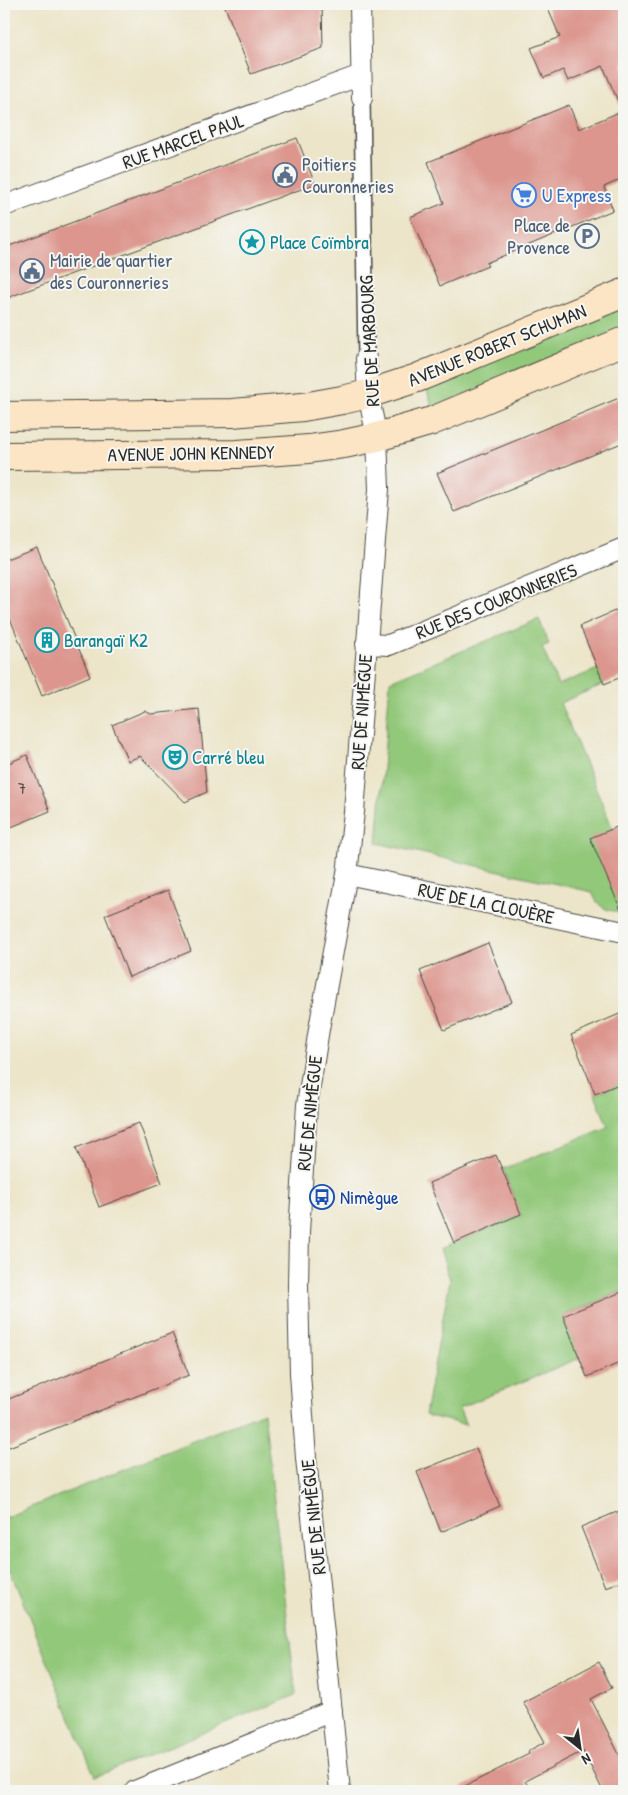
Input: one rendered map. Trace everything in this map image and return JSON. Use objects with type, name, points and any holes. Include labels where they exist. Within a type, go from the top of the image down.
[{"type":"main road","name":"AVENUE ROBERT SCHUMAN","points":[[368,394],[425,375],[624,293]]},
{"type":"main road","points":[[378,437],[432,421],[624,341]]},
{"type":"main road","points":[[4,416],[232,413],[303,407],[368,394]]},
{"type":"main road","name":"AVENUE JOHN KENNEDY","points":[[4,456],[237,454],[309,449],[378,437]]},
{"type":"street","name":"RUE DE MARBOURG","points":[[360,4],[366,358],[368,394],[378,437]]},
{"type":"street","name":"RUE MARCEL PAUL","points":[[4,206],[361,75]]},
{"type":"street","name":"RUE DE NIMÈGUE","points":[[340,1791],[306,1458],[300,1366],[298,1286],[302,1172],[307,1105],[347,874],[354,812],[379,489],[378,437]]},
{"type":"street","name":"RUE DES COURONNERIES","points":[[366,644],[389,645],[624,548]]},
{"type":"street","name":"RUE DE LA CLOUÈRE","points":[[347,874],[624,932]]},
{"type":"street","points":[[135,1791],[332,1711]]},
{"type":"green space","points":[[624,303],[624,329],[433,408],[425,385]]},
{"type":"green space","points":[[539,619],[549,644],[542,647],[558,685],[598,669],[604,684],[560,703],[613,829],[616,897],[624,894],[624,913],[604,908],[592,892],[377,843],[390,681]]},
{"type":"green space","points":[[624,1082],[624,1290],[563,1316],[580,1358],[459,1408],[466,1425],[425,1415],[450,1280],[440,1249],[521,1215],[503,1169],[608,1127],[595,1094]]},
{"type":"green space","points":[[264,1412],[296,1695],[95,1777],[4,1556],[4,1518]]},
{"type":"building","points":[[224,4],[322,4],[323,48],[251,74]]},
{"type":"building","name":"U Express","points":[[546,4],[624,4],[624,178],[604,187],[613,210],[486,263],[488,266],[440,286],[410,217],[444,203],[428,162],[569,105],[579,129],[622,111],[603,66],[568,81],[563,70],[544,78],[531,48],[560,37]]},
{"type":"building","points":[[297,138],[315,184],[4,299],[4,248]]},
{"type":"building","points":[[624,396],[624,442],[454,512],[437,473]]},
{"type":"building","name":"Barangaï K2","points":[[37,547],[90,676],[42,696],[4,604],[4,560]]},
{"type":"building","points":[[624,607],[624,676],[604,684],[580,626]]},
{"type":"building","name":"Carré bleu","points":[[199,709],[207,792],[185,802],[140,756],[128,761],[112,725],[145,711],[151,714]]},
{"type":"building","points":[[27,755],[50,811],[4,830],[4,765]]},
{"type":"building","points":[[624,824],[624,917],[590,838]]},
{"type":"building","points":[[168,890],[191,951],[129,977],[105,915]]},
{"type":"building","points":[[488,943],[512,1002],[444,1030],[420,971]]},
{"type":"building","points":[[624,1012],[624,1082],[595,1094],[571,1035]]},
{"type":"building","points":[[139,1123],[162,1183],[99,1207],[76,1148]]},
{"type":"building","points":[[496,1155],[521,1214],[454,1243],[429,1183]]},
{"type":"building","points":[[624,1291],[624,1361],[587,1377],[563,1316]]},
{"type":"building","points":[[172,1333],[189,1375],[4,1449],[4,1401]]},
{"type":"building","points":[[476,1448],[500,1506],[441,1532],[417,1472]]},
{"type":"building","points":[[624,1509],[624,1580],[605,1587],[581,1527]]},
{"type":"building","points":[[599,1662],[612,1688],[591,1699],[624,1764],[624,1791],[603,1791],[583,1751],[525,1781],[531,1791],[455,1791],[529,1754],[528,1751],[545,1742],[523,1702]]},
{"type":"place","name":"Poitiers Couronneries","points":[[285,175]]},
{"type":"place","name":"U Express","points":[[524,195]]},
{"type":"place","name":"Place de Provence","points":[[587,236]]},
{"type":"place","name":"Place Coïmbra","points":[[252,242]]},
{"type":"place","name":"Mairie de quartier des Couronneries","points":[[32,271]]},
{"type":"place","name":"Barangaï K2","points":[[47,640]]},
{"type":"place","name":"Carré bleu","points":[[175,757]]},
{"type":"place","name":"Nimègue","points":[[322,1197]]}]
